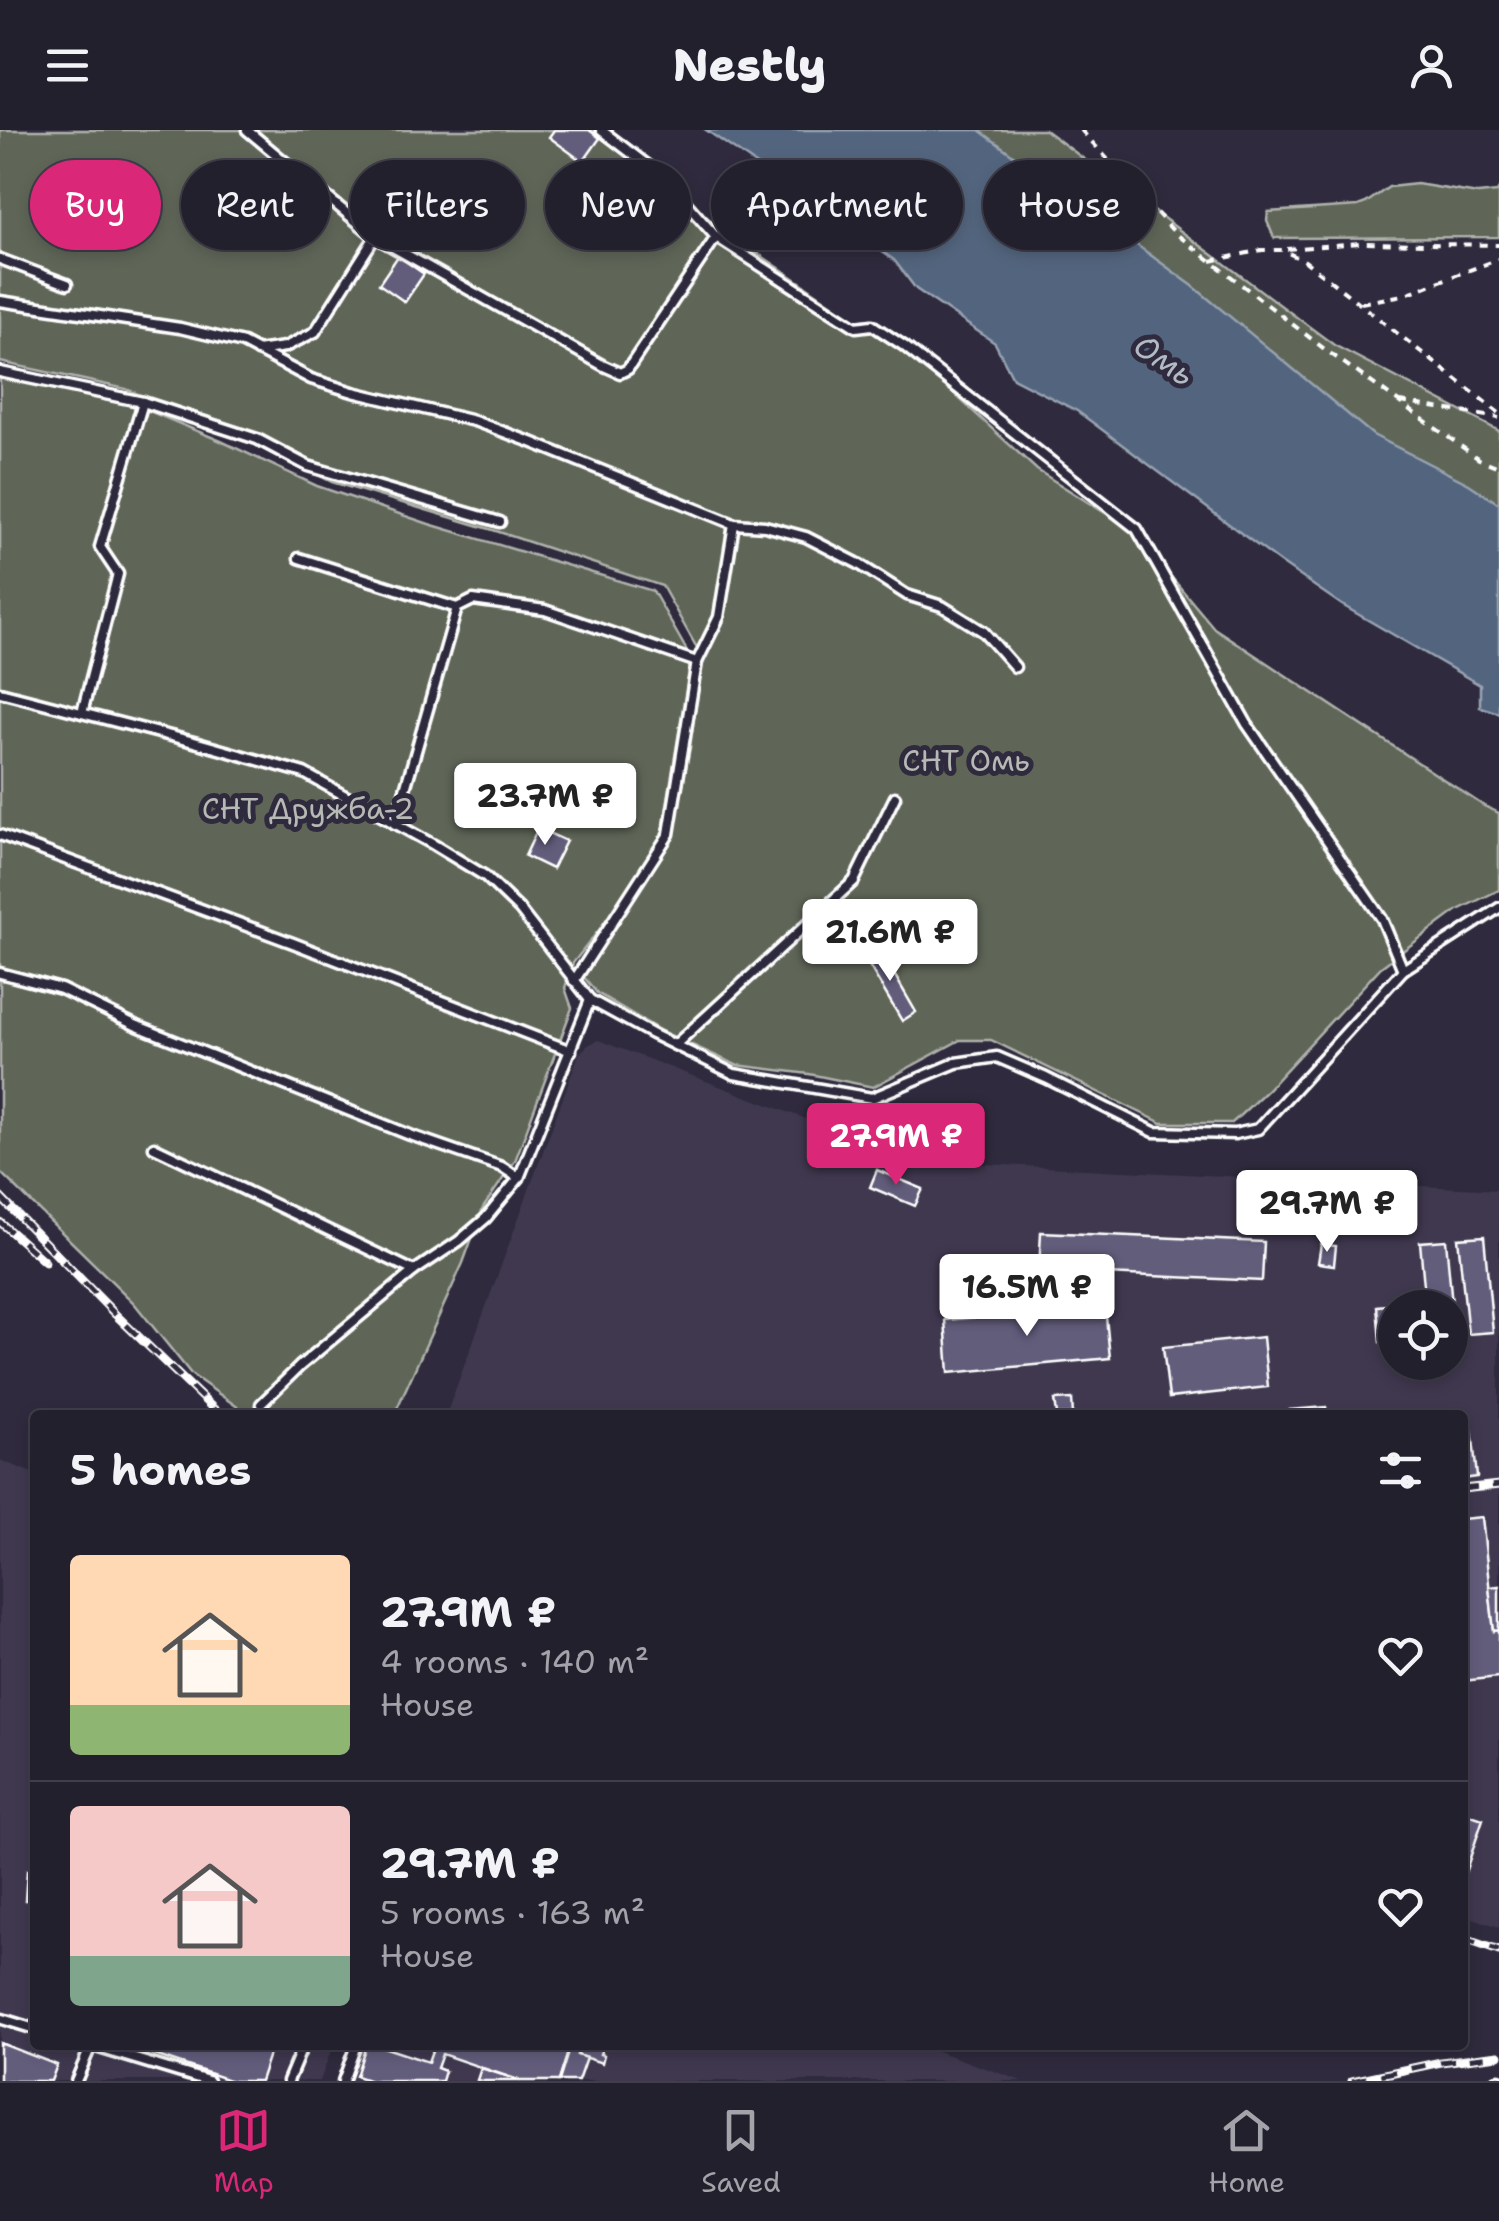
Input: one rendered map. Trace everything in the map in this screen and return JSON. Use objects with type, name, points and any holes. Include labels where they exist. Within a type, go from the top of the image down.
[{"type":"lane","points":[[246,130],[350,216]]},
{"type":"lane","points":[[600,130],[663,176],[711,231]]},
{"type":"lane","points":[[398,250],[620,373],[628,370],[711,245]]},
{"type":"lane","points":[[257,351],[285,348],[316,332],[367,250]]},
{"type":"lane","points":[[736,250],[856,327],[872,325],[904,346],[1137,529],[1246,724],[1382,919],[1404,970]]},
{"type":"lane","points":[[0,259],[67,284]]},
{"type":"lane","points":[[0,301],[180,328],[242,343],[311,379],[474,422],[734,524],[764,526],[806,537],[857,563],[907,596],[942,606],[984,632],[1015,667]]},
{"type":"lane","points":[[0,372],[143,402],[256,439],[308,466],[500,522]]},
{"type":"lane","points":[[82,713],[118,574],[100,547],[143,402]]},
{"type":"lane","points":[[574,981],[669,834],[698,662],[718,618],[734,524]]},
{"type":"lane","points":[[299,558],[457,608],[473,600],[545,610],[698,662]]},
{"type":"lane","points":[[395,824],[457,608]]},
{"type":"lane","points":[[0,692],[304,774],[484,876],[519,908],[590,1000],[734,1074],[872,1098],[956,1063],[997,1057],[1154,1132],[1235,1134],[1258,1129],[1404,970],[1499,908]]},
{"type":"lane","points":[[675,1046],[854,881],[895,797]]},
{"type":"lane","points":[[0,834],[571,1052]]},
{"type":"lane","points":[[0,972],[61,989],[135,1025],[410,1135],[502,1166],[519,1178]]},
{"type":"lane","points":[[261,1404],[300,1366],[414,1271],[486,1218],[519,1178],[590,1000]]},
{"type":"lane","points":[[154,1147],[414,1271]]},
{"type":"lane","points":[[2,2019],[30,2027]]},
{"type":"lane","points":[[76,2081],[88,2050]]},
{"type":"lane","points":[[106,2050],[208,2081]]},
{"type":"lane","points":[[288,2081],[301,2050]]},
{"type":"lane","points":[[343,2081],[354,2050]]},
{"type":"path","points":[[1081,130],[1174,233],[1327,351],[1480,459],[1499,467]]},
{"type":"path","points":[[1210,261],[1262,250],[1358,243],[1499,246]]},
{"type":"path","points":[[1282,250],[1305,260],[1499,416]]},
{"type":"path","points":[[1361,304],[1403,295],[1499,260]]},
{"type":"path","points":[[1398,402],[1499,416]]},
{"type":"shaded area","points":[[598,1040],[935,1168],[946,1162],[1499,1190],[1499,1927],[1468,1916],[1468,1410],[448,1410],[579,1054]]},
{"type":"shaded area","points":[[0,1460],[30,1472],[30,2050],[331,2050],[320,2081],[0,2081]]},
{"type":"shaded area","points":[[360,2050],[934,2050],[1022,2081],[349,2081]]},
{"type":"green space","name":"СНТ Омь","points":[[0,130],[592,130],[632,160],[545,160],[545,250],[691,250],[691,205],[711,220],[711,250],[753,250],[924,366],[1037,470],[1132,530],[1214,628],[1499,813],[1499,890],[1458,910],[1381,967],[1232,1123],[1162,1123],[991,1040],[960,1040],[873,1087],[736,1065],[661,1031],[597,993],[583,976],[673,835],[702,657],[662,586],[332,482],[251,441],[126,389],[0,362]]},
{"type":"green space","points":[[957,130],[1045,130],[1085,160],[997,160]]},
{"type":"green space","points":[[1417,184],[1478,194],[1499,189],[1499,237],[1274,238],[1267,221],[1268,212],[1358,206],[1389,187]]},
{"type":"green space","points":[[1156,213],[1334,345],[1499,431],[1499,522],[1406,471],[1115,250],[1156,250]]},
{"type":"green space","name":"СНТ Дружба-2","points":[[0,378],[118,398],[317,486],[653,591],[691,658],[662,836],[628,893],[573,963],[565,988],[572,1008],[515,1161],[483,1208],[463,1263],[396,1410],[242,1410],[192,1375],[134,1303],[0,1172]]},
{"type":"water","name":"Омь","points":[[706,130],[979,130],[1020,160],[983,160],[983,250],[1144,250],[1373,435],[1469,484],[1499,504],[1499,713],[1480,707],[1480,685],[1342,605],[1077,411],[1013,378],[995,343],[916,289],[894,260],[880,250],[963,250],[963,160],[749,160]]},
{"type":"building","points":[[554,130],[589,130],[600,138],[584,160],[580,160],[549,137]]},
{"type":"building","points":[[398,256],[424,274],[405,302],[379,284]]},
{"type":"building","points":[[538,828],[566,841],[552,869],[525,856]]},
{"type":"building","points":[[879,948],[916,1012],[902,1021],[864,957]]},
{"type":"building","points":[[877,1170],[923,1189],[915,1206],[870,1187]]},
{"type":"building","points":[[1041,1232],[1264,1242],[1262,1281],[1039,1271]]},
{"type":"building","points":[[1484,1236],[1493,1332],[1468,1334],[1468,1290],[1463,1290],[1458,1238]]},
{"type":"building","points":[[1446,1240],[1451,1290],[1424,1290],[1420,1242]]},
{"type":"building","points":[[1321,1244],[1336,1246],[1334,1265],[1318,1263]]},
{"type":"building","points":[[1105,1306],[1110,1358],[949,1373],[945,1320]]},
{"type":"building","points":[[1263,1337],[1268,1387],[1169,1398],[1163,1347]]},
{"type":"building","points":[[1072,1399],[1073,1410],[1056,1410],[1055,1400]]},
{"type":"building","points":[[1468,1430],[1472,1430],[1477,1477],[1468,1478]]},
{"type":"building","points":[[1482,1517],[1494,1631],[1499,1630],[1499,1677],[1468,1680],[1468,1518]]},
{"type":"building","points":[[1499,1586],[1499,1630],[1494,1631],[1489,1587]]},
{"type":"building","points":[[1468,1814],[1483,1819],[1468,1864]]},
{"type":"building","points":[[27,1870],[30,1900],[25,1900]]},
{"type":"building","points":[[0,2043],[57,2065],[51,2081],[0,2081]]},
{"type":"building","points":[[140,2050],[270,2050],[260,2081],[232,2081]]},
{"type":"building","points":[[364,2050],[392,2050],[428,2062],[432,2050],[569,2050],[559,2081],[521,2081],[442,2054],[437,2068],[445,2071],[442,2081],[371,2081],[356,2076]]},
{"type":"building","points":[[569,2050],[579,2050],[577,2055],[586,2058],[578,2081],[559,2081]]},
{"type":"building","points":[[579,2050],[601,2050],[600,2054],[604,2055],[602,2063],[577,2055]]},
{"type":"building","points":[[481,2068],[521,2081],[477,2080]]},
{"type":"railway","points":[[0,1197],[215,1410]]},
{"type":"railway","points":[[0,1222],[45,1262]]},
{"type":"railway","points":[[1468,1488],[1499,1485]]},
{"type":"railway","points":[[1468,1940],[1499,1951]]},
{"type":"railway","points":[[1352,2081],[1441,2062],[1499,2055]]}]
